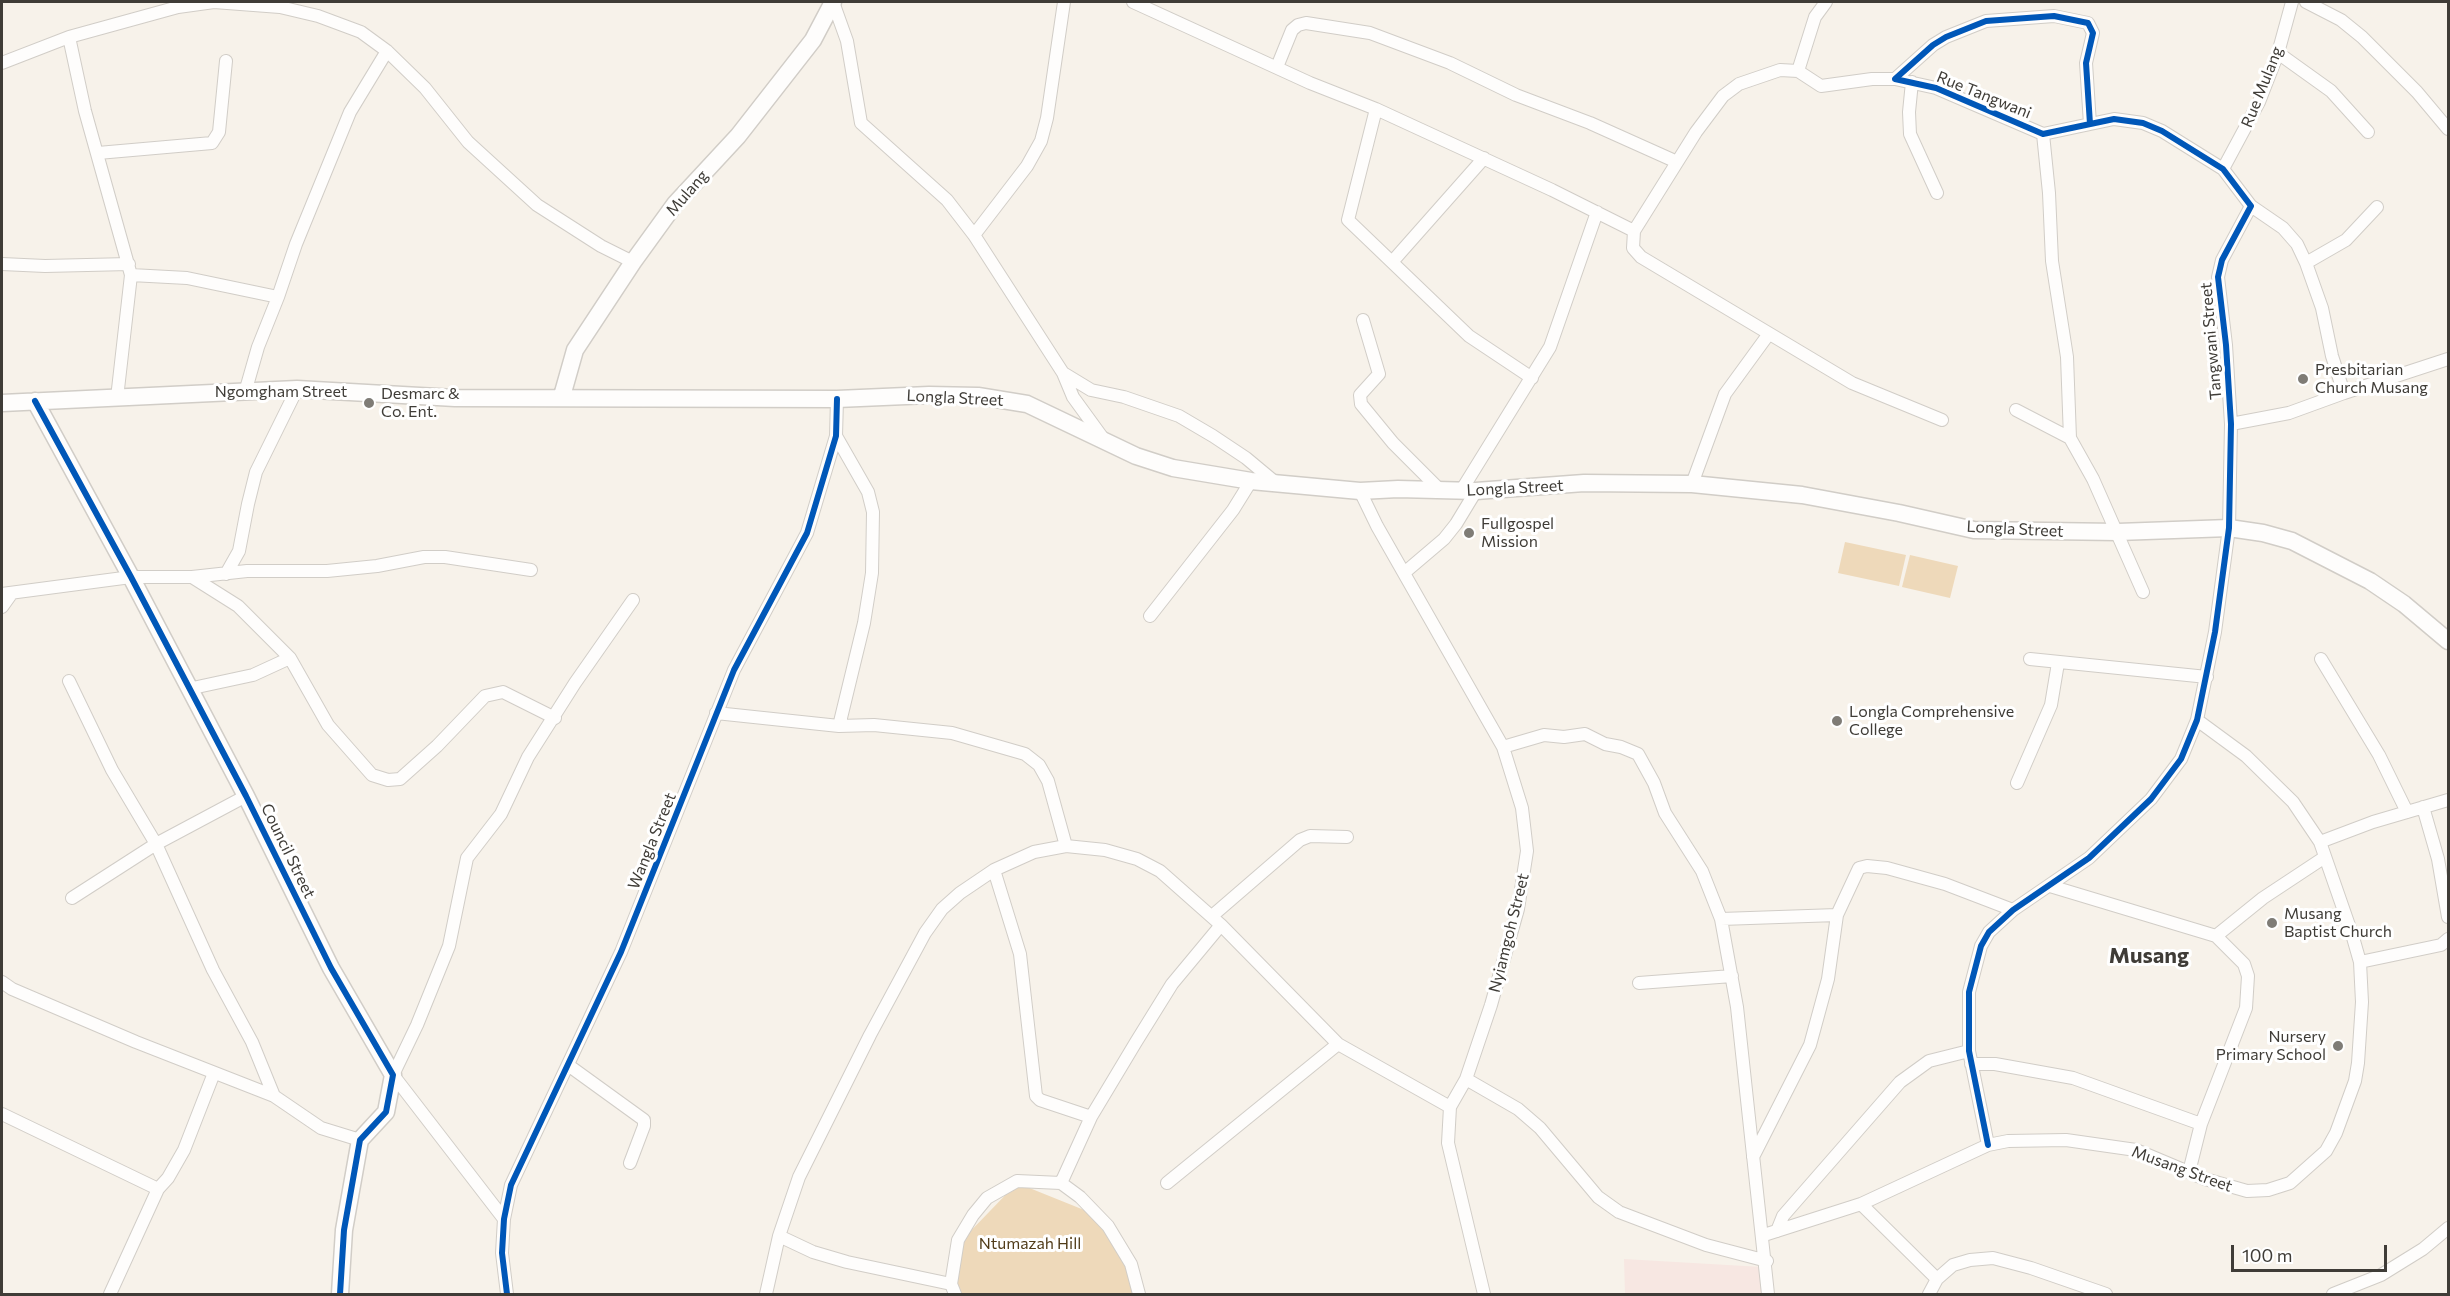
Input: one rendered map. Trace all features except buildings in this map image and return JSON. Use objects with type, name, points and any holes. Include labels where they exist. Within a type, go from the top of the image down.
[{"type":"main road","name":"Mulang","points":[[562,396],[575,350],[633,262],[675,204],[738,136],[813,40],[833,2]]},
{"type":"main road","name":"Ngomgham Street","points":[[2,403],[297,388],[455,398],[562,396]]},
{"type":"main road","name":"Longla Street","points":[[562,396],[837,399],[929,394],[978,396],[1022,402],[1136,456],[1173,468],[1251,481],[1360,491],[1398,489],[1468,491],[1584,483],[1692,484],[1802,495],[1974,530],[2118,532],[2229,528],[2263,532],[2292,541],[2370,581],[2404,604],[2448,641]]},
{"type":"main road","points":[[51,432],[63,400]]},
{"type":"main road","name":"Council Street","points":[[35,402],[131,577],[246,796],[331,968],[393,1075]]},
{"type":"main road","points":[[340,1294],[344,1230],[360,1140],[386,1112],[393,1075]]},
{"type":"street","points":[[2,63],[69,37],[178,7],[214,2],[281,4],[361,32],[387,51],[425,88],[468,142],[537,205],[601,246],[633,262]]},
{"type":"street","points":[[833,2],[847,41],[861,123],[947,200],[974,235],[1063,373],[1073,397],[1106,442]]},
{"type":"street","points":[[974,235],[1027,166],[1041,141],[1047,118],[1064,2]]},
{"type":"street","points":[[1133,2],[1484,158],[1634,231]]},
{"type":"street","points":[[1798,71],[1815,18],[1826,2]]},
{"type":"street","points":[[2054,16],[2056,2]]},
{"type":"street","name":"Rue Mulang","points":[[2223,169],[2259,102],[2278,53],[2292,2]]},
{"type":"street","points":[[2306,2],[2341,20],[2362,37],[2418,92],[2448,129]]},
{"type":"street","name":"Rue Tangwani","points":[[1895,79],[1933,45],[1959,31],[1986,21],[2054,16],[2088,23],[2093,33],[2086,63],[2090,124]]},
{"type":"street","points":[[1277,67],[1292,30],[1298,25],[1306,23],[1370,33],[1450,63],[1516,95],[1590,123],[1677,162]]},
{"type":"street","points":[[69,37],[85,111],[130,270],[117,398]]},
{"type":"street","points":[[246,390],[258,347],[296,244],[350,112],[387,51]]},
{"type":"street","points":[[2278,53],[2331,91],[2368,132]]},
{"type":"street","points":[[98,153],[212,143],[219,132],[226,61]]},
{"type":"street","points":[[1895,79],[1821,86],[1798,71],[1780,70],[1739,84],[1723,96],[1677,162],[1634,231],[1633,248],[1635,253],[1768,335],[1852,383],[1942,420]]},
{"type":"street","name":"Rue Tangwani","points":[[1895,79],[1956,96],[2043,134],[2114,119],[2143,123],[2162,131],[2223,169]]},
{"type":"street","points":[[1912,82],[1909,112],[1910,134],[1937,193]]},
{"type":"street","points":[[1376,109],[1348,220],[1469,336],[1532,378]]},
{"type":"street","points":[[2043,134],[2049,193],[2052,261],[2067,357],[2070,438],[2093,479],[2143,592]]},
{"type":"street","points":[[1392,262],[1484,158]]},
{"type":"street","points":[[2223,169],[2251,206],[2283,228],[2297,244],[2322,308],[2332,356],[2344,393]]},
{"type":"street","name":"Tangwani Street","points":[[1988,1145],[1970,1058],[1969,992],[1981,946],[1989,932],[2013,910],[2089,858],[2151,798],[2181,759],[2197,720],[2216,632],[2229,528],[2230,424],[2226,345],[2218,277],[2222,260],[2251,206]]},
{"type":"street","points":[[2306,263],[2346,240],[2377,207]]},
{"type":"street","points":[[1404,573],[1444,539],[1456,525],[1468,491],[1550,347],[1597,212]]},
{"type":"street","points":[[2,264],[130,270],[187,278],[278,297]]},
{"type":"street","points":[[1363,320],[1379,369],[1377,378],[1360,395],[1361,404],[1393,443],[1441,491]]},
{"type":"street","points":[[1692,484],[1725,394],[1768,335]]},
{"type":"street","points":[[2230,424],[2289,413],[2344,393],[2448,361]]},
{"type":"street","points":[[1063,373],[1091,390],[1124,397],[1179,416],[1246,458],[1276,483]]},
{"type":"street","points":[[226,574],[239,551],[256,472],[297,388]]},
{"type":"street","name":"Wangla Street","points":[[507,1294],[502,1253],[504,1219],[511,1185],[621,952],[734,670],[807,533],[836,436],[837,399]]},
{"type":"street","points":[[2016,410],[2070,438]]},
{"type":"street","points":[[836,436],[865,485],[873,512],[872,573],[864,623],[839,726]]},
{"type":"street","points":[[1150,616],[1220,527],[1251,481]]},
{"type":"street","name":"Nyiamgoh Street","points":[[1360,491],[1377,526],[1503,747],[1522,808],[1527,851],[1524,881],[1491,1005],[1466,1079],[1450,1107],[1448,1143],[1484,1294]]},
{"type":"street","points":[[239,551],[247,571]]},
{"type":"street","points":[[2,607],[7,594],[131,577],[192,577],[247,571],[327,571],[377,566],[424,557],[445,557],[531,570]]},
{"type":"street","points":[[192,577],[238,606],[290,657],[328,725],[372,776],[388,780],[400,779],[437,746],[485,696],[503,692],[555,718]]},
{"type":"street","points":[[504,1219],[393,1075],[417,1025],[449,946],[467,858],[501,814],[528,757],[555,718],[575,683],[633,600]]},
{"type":"street","points":[[188,689],[253,675],[290,657]]},
{"type":"street","points":[[2030,659],[2206,677]]},
{"type":"street","points":[[2321,659],[2379,755],[2408,812]]},
{"type":"street","points":[[2017,783],[2051,705],[2058,663]]},
{"type":"street","points":[[69,681],[112,770],[156,844],[213,970],[252,1042],[274,1096]]},
{"type":"street","points":[[716,713],[839,726],[874,725],[952,733],[1025,754],[1039,765],[1048,781],[1066,846]]},
{"type":"street","name":"Musang Street","points":[[1764,1235],[1861,1204],[1988,1145],[2008,1141],[2066,1140],[2136,1150],[2189,1172],[2247,1191],[2268,1190],[2290,1183],[2326,1151],[2340,1122],[2355,1081],[2362,1002],[2360,962],[2320,842],[2293,802],[2268,775],[2197,720]]},
{"type":"street","points":[[1503,747],[1544,735],[1564,737],[1585,734],[1605,744],[1638,754],[1654,783],[1665,813],[1702,871],[1720,919],[1737,1007],[1767,1261],[1768,1294]]},
{"type":"street","points":[[72,898],[156,844],[246,796]]},
{"type":"street","points":[[2320,842],[2448,800]]},
{"type":"street","points":[[2422,807],[2438,859],[2448,917]]},
{"type":"street","points":[[1061,1184],[1091,1117],[1172,984],[1217,920],[1300,840],[1310,836],[1347,837]]},
{"type":"street","points":[[766,1294],[778,1236],[799,1177],[870,1035],[925,933],[948,904],[994,870],[1034,852],[1066,846],[1105,850],[1137,859],[1167,876],[1217,920],[1338,1044],[1450,1107]]},
{"type":"street","points":[[2216,936],[2264,898],[2325,857]]},
{"type":"street","points":[[1753,1157],[1810,1045],[1828,979],[1838,915],[1856,871],[1867,866],[1887,868],[1945,884],[2013,910]]},
{"type":"street","points":[[994,870],[1020,954],[1036,1096],[1040,1100],[1091,1117]]},
{"type":"street","points":[[2050,886],[2216,936],[2244,964],[2248,976],[2246,1008],[2201,1124],[2189,1172]]},
{"type":"street","points":[[1720,919],[1838,915]]},
{"type":"street","points":[[2360,962],[2441,945],[2448,939]]},
{"type":"street","points":[[1639,983],[1731,976]]},
{"type":"street","points":[[2,982],[12,989],[125,1038],[274,1096],[321,1128],[360,1140]]},
{"type":"street","points":[[1167,1183],[1338,1044]]},
{"type":"street","points":[[1777,1231],[1783,1216],[1900,1082],[1929,1061],[1970,1058],[2073,1078],[2201,1124]]},
{"type":"street","points":[[568,1065],[644,1120],[644,1126],[630,1163]]},
{"type":"street","points":[[110,1294],[158,1189],[168,1178],[184,1150],[214,1073]]},
{"type":"street","points":[[1466,1079],[1518,1109],[1540,1128],[1598,1197],[1619,1212],[1706,1245],[1767,1261]]},
{"type":"street","points":[[2,1114],[158,1189]]},
{"type":"street","points":[[778,1236],[813,1252],[953,1289],[958,1240],[973,1215],[987,1198],[1017,1181],[1061,1184],[1080,1197],[1108,1226],[1131,1264],[1139,1294]]},
{"type":"street","points":[[1861,1204],[1937,1279]]},
{"type":"street","points":[[2333,1294],[2381,1275],[2423,1249],[2448,1228]]},
{"type":"street","points":[[1929,1294],[1937,1279],[1953,1265],[1970,1260],[1993,1258],[2031,1268],[2106,1294]]},
{"type":"shaded area","points":[[1624,1259],[1762,1267],[1763,1294],[1625,1294]]},
{"type":"green space","points":[[1845,542],[1906,555],[1899,586],[1838,573]]},
{"type":"green space","points":[[1910,555],[1958,566],[1950,598],[1902,587]]},
{"type":"green space","name":"Ntumazah Hill","points":[[1017,1183],[1099,1216],[1130,1265],[1138,1294],[950,1294],[961,1241]]},
{"type":"cycle path","points":[[1988,1145],[1969,1051],[1969,992],[1981,946],[1989,932],[2013,910],[2089,858],[2151,799],[2181,759],[2197,720],[2215,632],[2229,528],[2231,424],[2226,345],[2218,277],[2222,260],[2251,206],[2223,169],[2162,131],[2143,123],[2114,119],[2043,134],[1936,88],[1895,79],[1933,45],[1946,37],[1986,21],[2054,16],[2088,23],[2093,33],[2086,63],[2090,124]]},
{"type":"cycle path","points":[[507,1294],[502,1253],[504,1219],[511,1185],[621,952],[734,670],[807,533],[836,436],[837,399]]},
{"type":"cycle path","points":[[35,401],[246,796],[331,968],[393,1075],[386,1112],[360,1140],[344,1230],[340,1294]]},
{"type":"place","name":"Presbitarian Church Musang","points":[[2303,379]]},
{"type":"place","name":"Desmarc & Co. Ent.","points":[[369,403]]},
{"type":"place","name":"Fullgospel Mission","points":[[1469,533]]},
{"type":"place","name":"Longla Comprehensive College","points":[[1837,721]]},
{"type":"place","name":"Musang Baptist Church","points":[[2272,923]]},
{"type":"place","name":"Nursery Primary School","points":[[2338,1046]]},
{"type":"district","name":"Musang","points":[[2149,956]]}]
